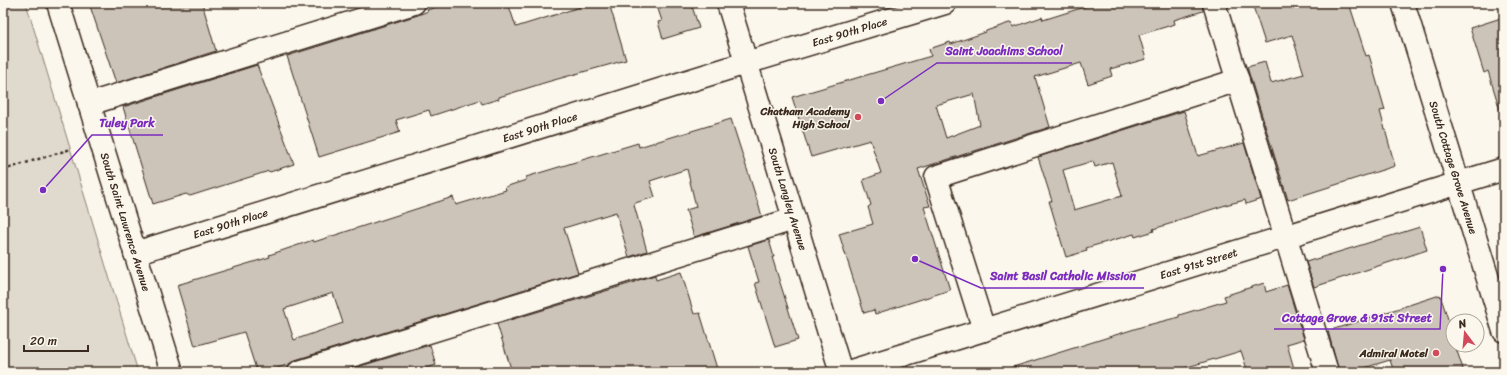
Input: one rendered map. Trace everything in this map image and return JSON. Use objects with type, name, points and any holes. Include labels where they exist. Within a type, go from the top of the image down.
[{"type":"street","name":"South Saint Lawrence Avenue","points":[[58,3],[172,372]]},
{"type":"street","points":[[89,104],[414,3]]},
{"type":"street","name":"South Langley Avenue","points":[[728,3],[841,372]]},
{"type":"street","name":"East 90th Place","points":[[135,253],[746,63],[945,3]]},
{"type":"street","points":[[1214,3],[1327,372]]},
{"type":"street","name":"South Cottage Grove Avenue","points":[[1408,4],[1458,184],[1504,331]]},
{"type":"street","points":[[984,330],[936,177],[1238,80]]},
{"type":"street","name":"East 91st Street","points":[[848,372],[1504,170]]},
{"type":"street","points":[[299,372],[794,219]]},
{"type":"path","points":[[3,170],[70,149]]},
{"type":"shaded area","points":[[20,3],[26,3],[138,372],[3,372],[3,8]]},
{"type":"building","points":[[89,3],[202,3],[216,51],[116,83]]},
{"type":"building","points":[[449,3],[508,3],[516,27],[580,7],[579,3],[609,3],[626,60],[547,82],[482,104],[480,100],[431,116],[429,110],[396,120],[400,132],[319,157],[287,56],[418,15],[428,11],[427,10]]},
{"type":"building","points":[[656,3],[691,3],[699,28],[663,39],[658,22],[662,21]]},
{"type":"building","points":[[1097,3],[1202,3],[1203,11],[1174,20],[1175,24],[1139,35],[1146,59],[1110,69],[1112,76],[1088,84],[1081,63],[1035,77],[1050,127],[918,169],[930,206],[924,207],[950,290],[875,314],[874,310],[864,313],[839,234],[873,224],[868,207],[871,205],[863,180],[881,173],[870,140],[811,157],[792,97],[931,56],[929,49],[950,42],[951,44],[1012,22],[1013,27],[1042,17],[1043,20]],"holes":[[[974,94],[980,125],[946,138],[936,105]]]},
{"type":"building","points":[[1252,3],[1349,3],[1366,56],[1369,55],[1385,110],[1380,111],[1395,166],[1288,200],[1247,67],[1265,62],[1271,83],[1304,74],[1292,35],[1265,43]]},
{"type":"building","points":[[1504,17],[1504,109],[1500,110],[1488,71],[1484,73],[1470,28]]},
{"type":"building","points":[[257,65],[294,164],[190,196],[186,194],[153,204],[123,107]]},
{"type":"building","points":[[1184,111],[1198,156],[1244,143],[1261,199],[1246,204],[1245,200],[1229,204],[1175,221],[1176,222],[1153,229],[1154,231],[1135,237],[1134,234],[1086,248],[1087,251],[1066,257],[1049,201],[1052,201],[1038,157]],"holes":[[[1093,161],[1095,167],[1112,162],[1122,196],[1074,210],[1063,170]]]},
{"type":"building","points":[[731,119],[762,216],[694,237],[686,210],[696,207],[687,169],[650,181],[655,197],[635,203],[634,205],[647,251],[629,257],[616,212],[564,228],[578,273],[295,360],[289,364],[267,372],[257,372],[244,332],[195,346],[177,285],[270,257],[269,255],[313,240],[314,242],[453,197],[456,205],[506,190],[505,187],[526,180],[526,177],[638,143],[639,147]],"holes":[[[333,293],[343,323],[294,340],[284,309]]]},
{"type":"building","points":[[1420,227],[1427,250],[1314,287],[1306,262]]},
{"type":"building","points":[[769,240],[774,257],[772,257],[798,340],[775,347],[755,283],[759,282],[748,246]]},
{"type":"building","points":[[681,272],[694,314],[700,313],[718,372],[512,372],[497,324],[655,275],[656,280]]},
{"type":"building","points":[[1264,283],[1266,292],[1287,285],[1304,339],[1287,344],[1295,372],[1248,372],[1241,351],[1171,372],[1010,372],[1010,368],[1144,326],[1179,317],[1179,315],[1226,301],[1224,296]]},
{"type":"building","points":[[1440,295],[1446,313],[1445,353],[1458,353],[1464,372],[1394,372],[1390,360],[1351,372],[1339,372],[1328,331]]},
{"type":"building","points":[[430,345],[436,365],[414,372],[341,372]]},
{"type":"place","name":"Saint Joachims School","points":[[881,101]]},
{"type":"place","name":"Chatham Academy High School","points":[[858,117]]},
{"type":"place","name":"Tuley Park","points":[[43,190]]},
{"type":"place","name":"Saint Basil Catholic Mission","points":[[915,259]]},
{"type":"place","name":"Cottage Grove & 91st Street","points":[[1443,269]]},
{"type":"place","name":"Admiral Motel","points":[[1436,353]]}]
